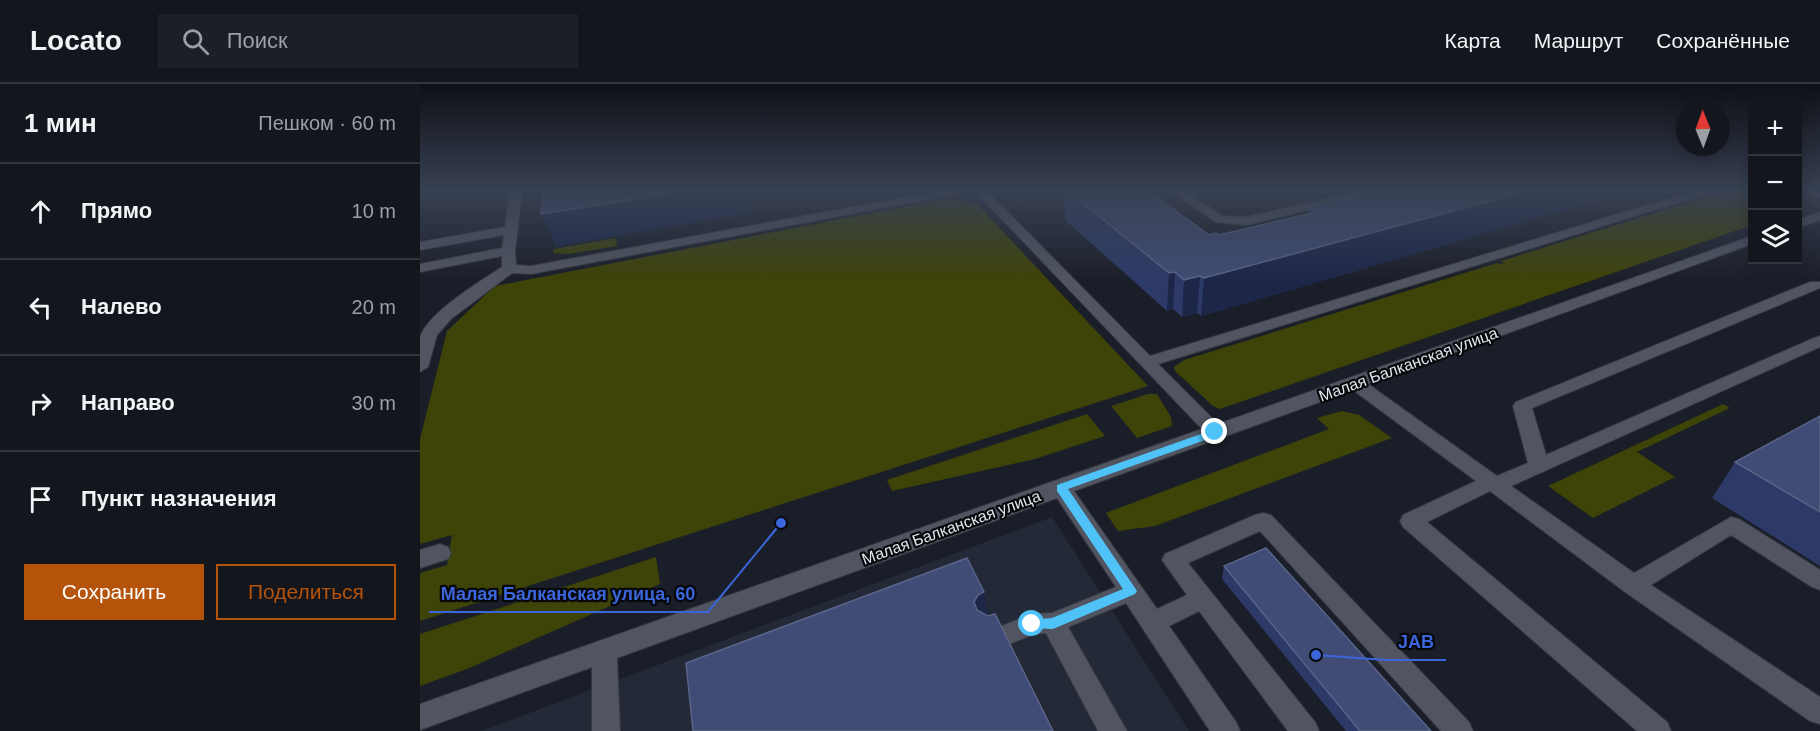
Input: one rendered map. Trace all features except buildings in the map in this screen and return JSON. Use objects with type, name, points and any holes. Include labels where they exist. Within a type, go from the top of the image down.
[{"type":"street","points":[[509,269],[508,251],[512,221]]},
{"type":"street","points":[[420,368],[429,334],[437,324],[488,281],[509,269],[531,270],[794,221]]},
{"type":"street","points":[[1010,221],[1215,432]]},
{"type":"street","points":[[1147,362],[1606,221]]},
{"type":"street","points":[[420,246],[511,230]]},
{"type":"street","name":"Малая Балканская улица","points":[[420,717],[1748,241]]},
{"type":"street","points":[[420,268],[508,251]]},
{"type":"street","points":[[1539,466],[1522,406],[1815,285]]},
{"type":"street","points":[[1657,731],[1411,521],[1820,341]]},
{"type":"street","points":[[1355,383],[1633,585],[1820,712]]},
{"type":"street","points":[[1061,488],[1226,731]]},
{"type":"street","points":[[1305,731],[1173,560],[1263,521],[1459,731]]},
{"type":"street","points":[[1633,585],[1731,525],[1820,581]]},
{"type":"street","points":[[995,639],[1032,624],[1053,623],[1131,591]]},
{"type":"street","points":[[1152,622],[1203,598]]},
{"type":"street","points":[[1053,623],[1113,731]]},
{"type":"street","points":[[604,651],[606,731]]},
{"type":"shaded area","points":[[1052,517],[1189,731],[481,731]]},
{"type":"green space","points":[[830,221],[993,221],[1148,386],[420,621],[420,573],[447,565],[452,535],[420,544],[420,439],[447,331],[495,286]]},
{"type":"green space","points":[[1628,221],[1748,221],[1748,226],[1220,409],[1213,406],[1175,371],[1174,367],[1184,360],[1497,263],[1504,263],[1501,261]]},
{"type":"green space","points":[[616,238],[617,246],[569,254],[553,253],[554,249]]},
{"type":"green space","points":[[1148,394],[1157,394],[1171,417],[1172,426],[1137,438],[1111,406]]},
{"type":"green space","points":[[1723,404],[1730,408],[1637,452],[1675,477],[1593,518],[1548,486]]},
{"type":"green space","points":[[1342,411],[1359,415],[1392,438],[1155,526],[1118,531],[1106,513],[1329,429],[1317,418]]},
{"type":"green space","points":[[1087,414],[1105,436],[1035,459],[892,491],[887,480]]},
{"type":"green space","points":[[656,557],[660,584],[467,669],[420,686],[420,634]]},
{"type":"place","name":"Малая Балканская улица, 60","points":[[781,523]]},
{"type":"place","name":"JAB","points":[[1316,655]]},
{"type":"route","points":[[1032,624],[1053,623],[1131,591],[1061,488],[1215,432]]}]
